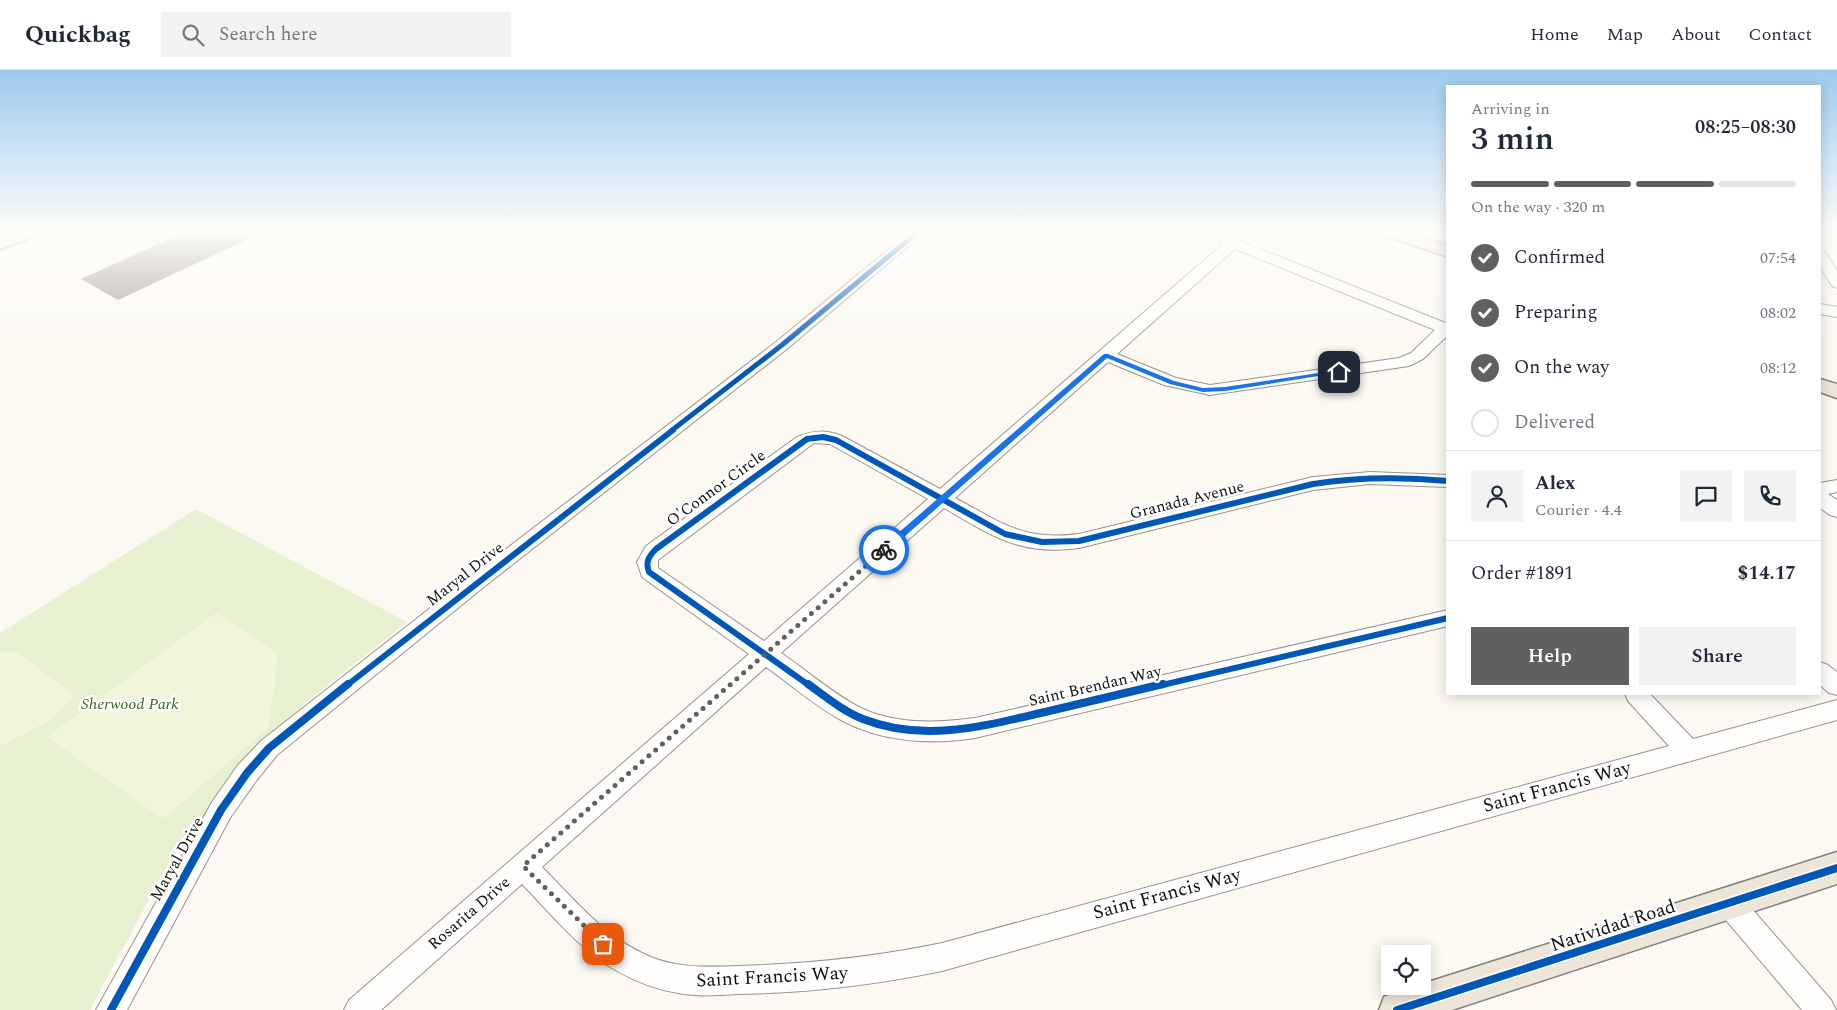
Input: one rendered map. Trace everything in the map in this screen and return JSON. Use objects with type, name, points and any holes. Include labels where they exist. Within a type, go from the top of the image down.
[{"type":"main road","points":[[1821,385],[1837,390]]},
{"type":"main road","name":"Natividad Road","points":[[1397,1010],[1837,868]]},
{"type":"street","name":"Maryal Drive","points":[[111,1010],[220,810],[246,773],[273,744],[774,351],[866,275]]},
{"type":"street","name":"Rosarita Drive","points":[[359,1010],[1197,275]]},
{"type":"street","points":[[1106,355],[1178,385],[1194,389],[1217,390],[1404,362],[1417,356],[1446,329],[1312,275]]},
{"type":"street","points":[[1821,309],[1837,312]]},
{"type":"street","name":"O'Connor Circle","points":[[766,653],[650,572],[646,563],[651,553],[803,442],[816,437],[836,440],[942,499]]},
{"type":"street","name":"Granada Avenue","points":[[942,499],[1005,534],[1032,541],[1060,543],[1084,540],[1318,482],[1379,477],[1446,481]]},
{"type":"street","points":[[1821,490],[1837,486]]},
{"type":"street","points":[[1821,499],[1837,510]]},
{"type":"street","name":"Saint Brendan Way","points":[[766,653],[837,705],[862,719],[906,731],[937,733],[975,728],[1446,618]]},
{"type":"street","points":[[1821,672],[1837,686]]},
{"type":"street","points":[[1637,695],[1689,751]]},
{"type":"street","name":"Saint Francis Way","points":[[523,866],[603,944],[628,961],[655,973],[684,980],[700,981],[761,980],[856,973],[881,970],[942,957],[1837,710]]},
{"type":"street","points":[[1730,904],[1821,1010]]},
{"type":"green space","name":"Sherwood Park","points":[[196,509],[407,622],[305,703],[179,843],[90,1010],[0,1010],[0,633]]},
{"type":"green space","points":[[216,613],[278,654],[269,727],[163,819],[47,737]]},
{"type":"green space","points":[[16,651],[75,696],[52,719],[6,744],[0,745],[0,654]]},
{"type":"building","points":[[90,275],[172,275],[118,300],[81,279]]},
{"type":"cycle path","points":[[111,1010],[221,810],[247,773],[269,748],[478,581],[782,345],[866,275]]},
{"type":"cycle path","points":[[1446,481],[1370,478],[1313,484],[1294,487],[1079,541],[1042,542],[1005,534],[836,440],[827,437],[815,437],[803,441],[656,549],[647,562],[649,572],[849,713],[880,724],[911,731],[943,732],[975,728],[1446,618]]},
{"type":"cycle path","points":[[1397,1010],[1837,868]]},
{"type":"way so far","points":[[603,944],[523,866],[884,550]]},
{"type":"route","points":[[884,550],[1106,355],[1172,383],[1186,388],[1203,390],[1225,389],[1339,372]]}]
